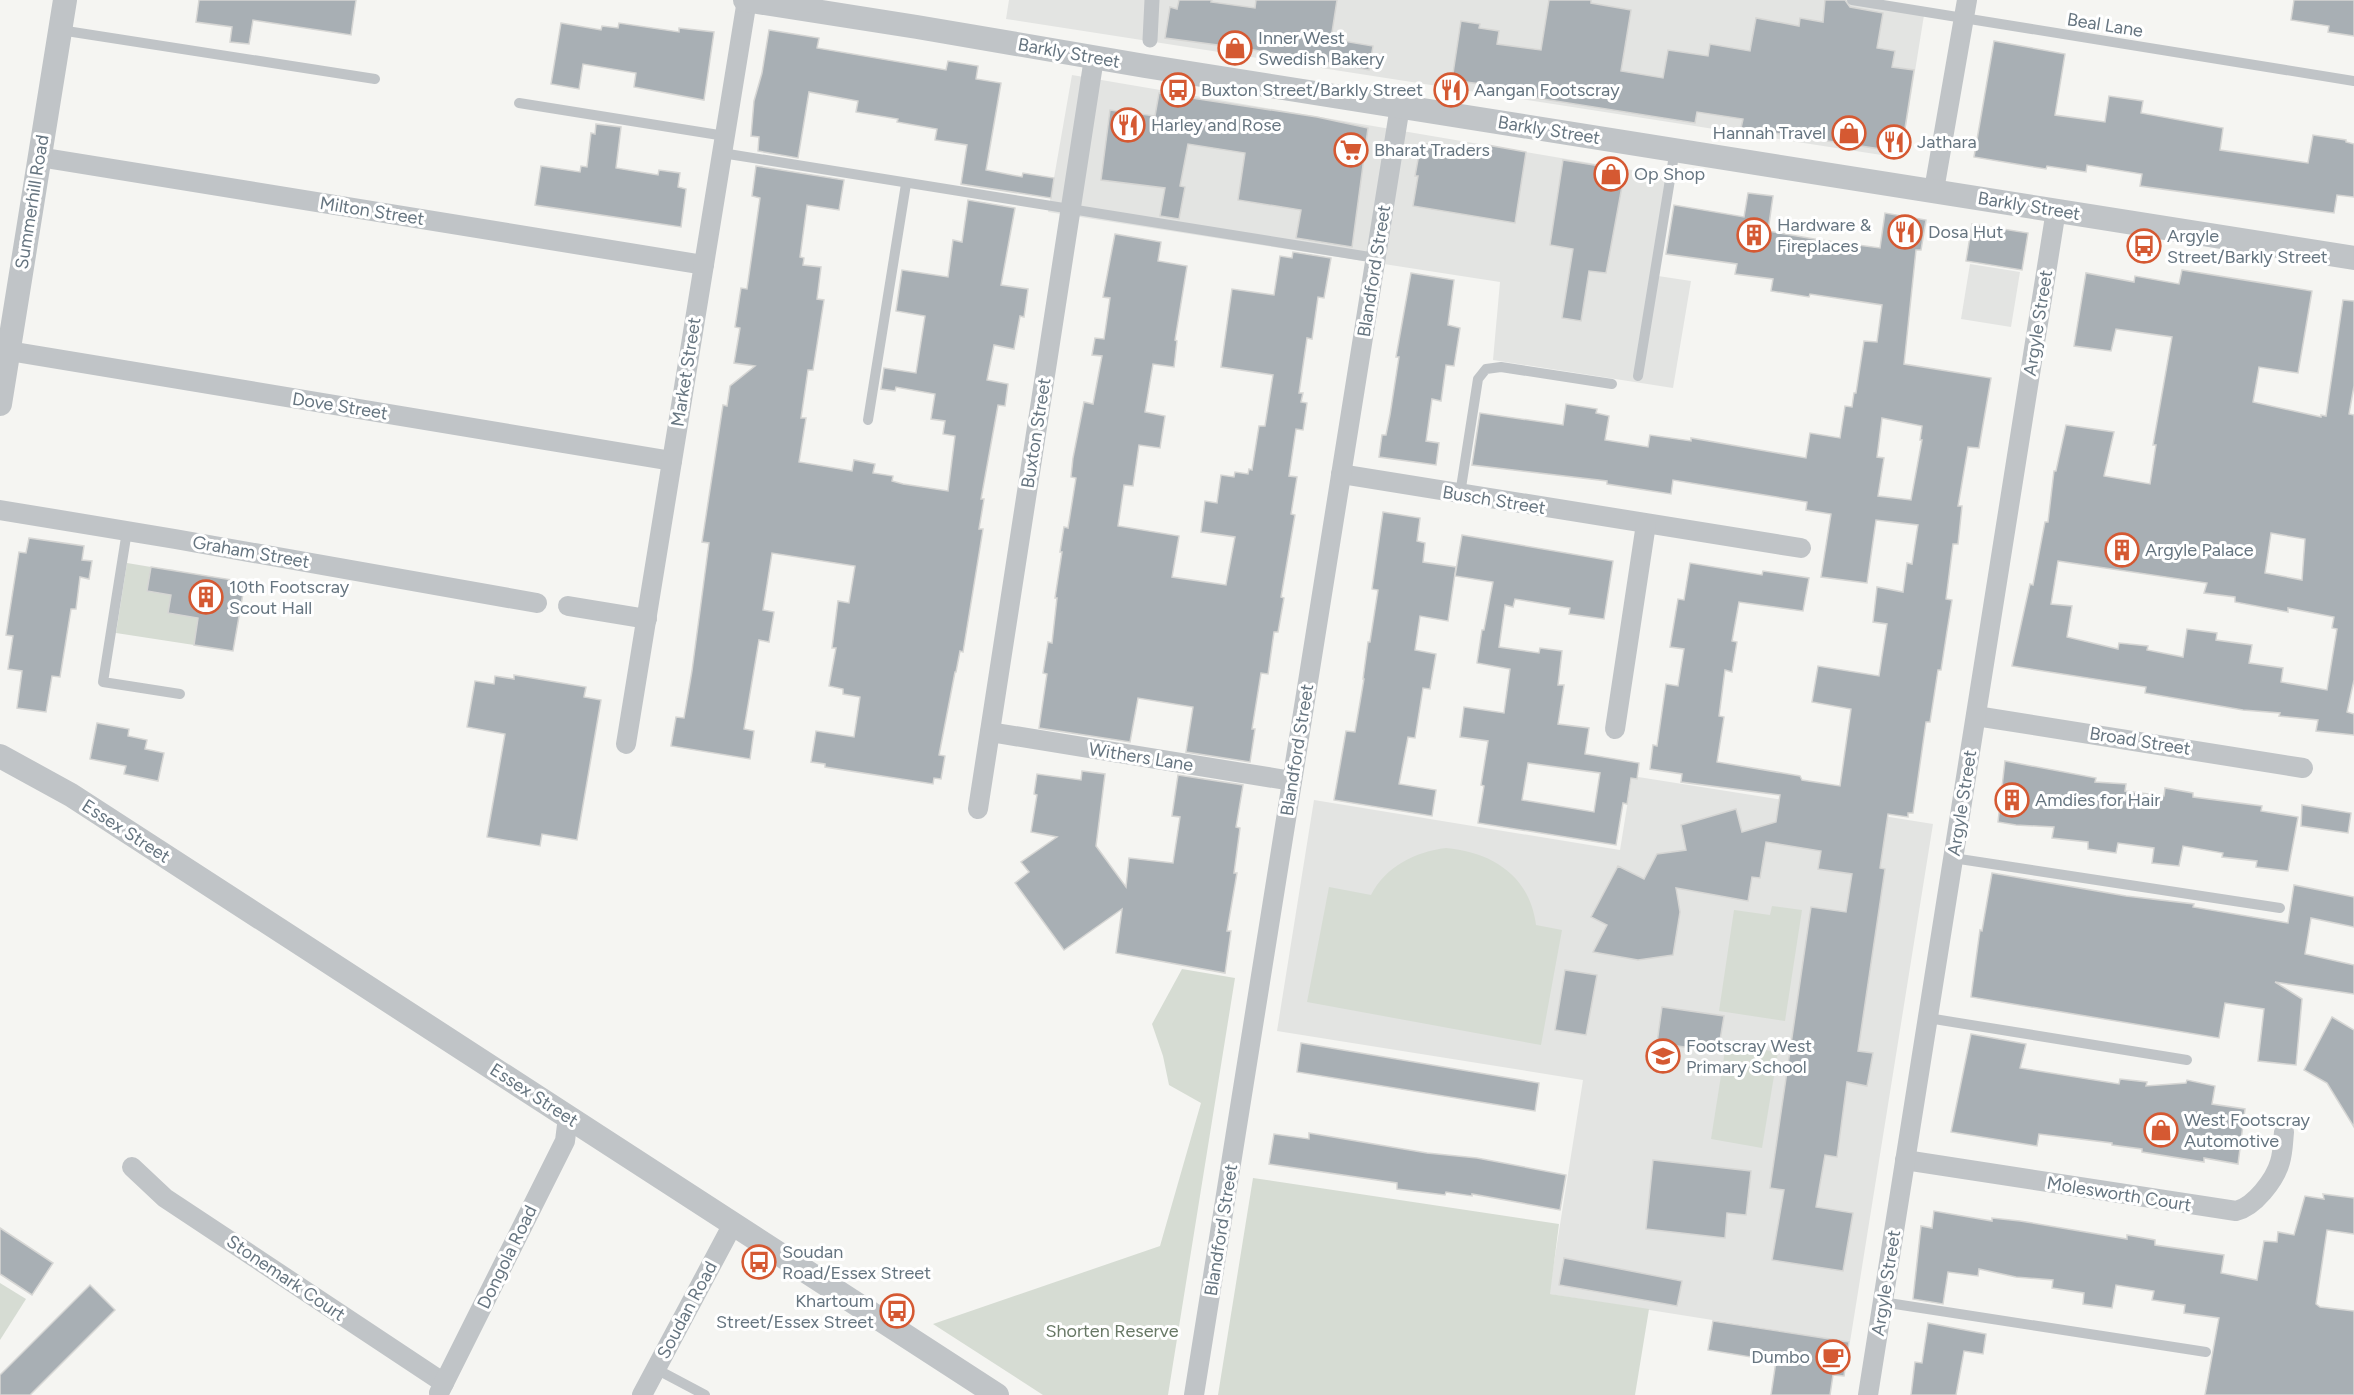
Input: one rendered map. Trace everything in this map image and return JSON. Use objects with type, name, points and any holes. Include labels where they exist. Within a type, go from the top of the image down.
[{"type":"street","name":"Summerhill Road","points":[[0,404],[65,0]]},
{"type":"street","name":"Barkly Street","points":[[746,0],[1094,58],[2354,258]]},
{"type":"street","name":"Market Street","points":[[626,744],[746,0]]},
{"type":"street","points":[[1149,40],[1152,0]]},
{"type":"street","points":[[1934,190],[1966,10]]},
{"type":"street","name":"Buxton Street","points":[[978,809],[1094,58]]},
{"type":"street","name":"Blandford Street","points":[[1194,1395],[1400,106]]},
{"type":"street","name":"Milton Street","points":[[39,157],[704,265]]},
{"type":"street","name":"Argyle Street","points":[[1868,1395],[2056,210]]},
{"type":"street","name":"Dove Street","points":[[9,351],[672,461]]},
{"type":"street","name":"Busch Street","points":[[1341,474],[1646,525],[1802,548]]},
{"type":"street","name":"Graham Street","points":[[0,510],[537,603]]},
{"type":"street","points":[[1615,729],[1646,525]]},
{"type":"street","points":[[568,606],[647,619]]},
{"type":"street","name":"Broad Street","points":[[1976,716],[2303,768]]},
{"type":"street","name":"Withers Lane","points":[[990,732],[1292,782]]},
{"type":"street","name":"Essex Street","points":[[0,740],[71,795]]},
{"type":"street","name":"Essex Street","points":[[0,756],[71,795],[733,1224],[987,1392]]},
{"type":"street","name":"Dongola Road","points":[[441,1389],[565,1141],[568,1117]]},
{"type":"street","name":"Molesworth Court","points":[[1905,1160],[2236,1211],[2247,1208],[2253,1203],[2277,1171],[2284,1132]]},
{"type":"street","name":"Stonemark Court","points":[[132,1167],[165,1198],[441,1389]]},
{"type":"street","name":"Soudan Road","points":[[642,1395],[733,1224]]},
{"type":"lane","name":"Beal Lane","points":[[1852,0],[1966,10],[2354,81]]},
{"type":"lane","points":[[60,30],[375,79]]},
{"type":"lane","points":[[519,103],[724,144],[906,184],[1376,258]]},
{"type":"lane","points":[[1638,376],[1674,150]]},
{"type":"lane","points":[[868,420],[906,184]]},
{"type":"lane","points":[[1460,494],[1478,379],[1486,369],[1501,367],[1612,384]]},
{"type":"lane","points":[[127,531],[103,682],[180,694]]},
{"type":"lane","points":[[1953,858],[2280,908]]},
{"type":"lane","points":[[1928,1018],[2187,1060]]},
{"type":"lane","points":[[1882,1302],[2206,1352]]},
{"type":"lane","points":[[656,1369],[705,1395]]},
{"type":"shaded area","points":[[1009,0],[1870,0],[1925,9],[1901,158],[1006,19]]},
{"type":"shaded area","points":[[1072,75],[1673,177],[1658,276],[1691,281],[1673,388],[1493,360],[1500,282],[1048,212]]},
{"type":"shaded area","points":[[1970,264],[2020,272],[2011,327],[1961,319]]},
{"type":"shaded area","name":"Footscray West Primary School","points":[[1632,776],[1933,824],[1850,1342],[1549,1294],[1583,1080],[1277,1031],[1314,800],[1620,850]]},
{"type":"green space","points":[[127,563],[151,567],[148,591],[161,593],[165,569],[175,570],[168,613],[198,618],[194,645],[116,633]]},
{"type":"green space","points":[[1446,848],[1479,855],[1506,870],[1526,893],[1536,925],[1562,930],[1541,1045],[1307,1002],[1329,887],[1371,895],[1385,876],[1402,862],[1423,853]]},
{"type":"green space","points":[[1772,906],[1802,910],[1785,1021],[1719,1011],[1734,910],[1770,915]]},
{"type":"green space","name":"Shorten Reserve","points":[[1182,969],[1235,978],[1168,1395],[1043,1395],[933,1324],[1160,1246],[1201,1103],[1169,1085],[1163,1056],[1152,1024]]},
{"type":"green space","points":[[1726,1044],[1778,1052],[1762,1148],[1711,1139]]},
{"type":"green space","points":[[1253,1178],[1559,1224],[1550,1294],[1649,1309],[1635,1395],[1218,1395]]},
{"type":"green space","points":[[0,1283],[26,1299],[0,1340]]},
{"type":"building","points":[[199,0],[356,0],[351,35],[253,20],[249,44],[230,42],[232,27],[196,22]]},
{"type":"building","points":[[1179,0],[1212,0],[1211,2],[1255,8],[1256,0],[1337,0],[1331,39],[1373,46],[1369,70],[1248,49],[1165,38],[1170,7],[1177,9]]},
{"type":"building","points":[[1549,0],[1591,0],[1591,3],[1631,10],[1621,71],[1663,78],[1668,50],[1708,56],[1710,44],[1750,51],[1756,18],[1799,26],[1800,18],[1823,22],[1825,0],[1845,0],[1850,7],[1883,13],[1877,48],[1895,51],[1892,67],[1914,70],[1901,154],[1741,128],[1743,119],[1697,112],[1695,123],[1493,91],[1494,86],[1452,80],[1461,21],[1480,24],[1479,28],[1499,31],[1497,44],[1541,50]]},
{"type":"building","points":[[2294,0],[2354,0],[2354,36],[2328,32],[2329,26],[2291,20]]},
{"type":"building","points":[[561,23],[601,30],[602,26],[618,28],[619,23],[679,32],[679,28],[714,32],[704,100],[634,87],[636,73],[583,64],[579,89],[551,84]]},
{"type":"building","points":[[769,30],[819,38],[817,48],[946,70],[948,61],[978,66],[976,79],[1001,83],[986,170],[1022,177],[1023,173],[1054,178],[1051,198],[961,184],[967,145],[935,140],[937,129],[856,112],[858,101],[809,92],[798,158],[758,151],[759,137],[751,136],[754,101],[762,73]]},
{"type":"building","points":[[1994,41],[2065,54],[2055,115],[2105,122],[2109,96],[2143,101],[2141,113],[2223,128],[2220,150],[2308,163],[2313,135],[2346,140],[2354,144],[2354,197],[2337,195],[2334,213],[2140,186],[2142,174],[2087,165],[2086,172],[2047,166],[2046,169],[1974,157]]},
{"type":"building","points":[[1159,93],[1317,117],[1368,128],[1352,247],[1296,238],[1301,210],[1238,200],[1245,153],[1188,144],[1180,186],[1185,187],[1179,219],[1160,216],[1165,188],[1101,180],[1110,110],[1155,116]]},
{"type":"building","points":[[596,124],[621,127],[616,168],[658,175],[659,170],[680,173],[678,187],[686,189],[681,227],[535,205],[541,166],[580,172],[581,166],[587,167],[591,133],[595,134]]},
{"type":"building","points":[[1421,143],[1486,153],[1487,145],[1526,152],[1515,223],[1413,206]]},
{"type":"building","points":[[1563,160],[1625,170],[1606,273],[1589,271],[1581,321],[1562,318],[1573,249],[1550,245]]},
{"type":"building","points":[[756,166],[844,180],[839,210],[807,205],[800,257],[804,258],[803,265],[821,267],[817,299],[824,300],[813,370],[808,370],[801,418],[806,418],[799,462],[852,471],[854,460],[875,464],[873,473],[893,476],[892,481],[903,484],[948,491],[955,436],[943,434],[945,421],[931,419],[935,394],[896,387],[895,391],[881,389],[884,368],[916,373],[925,316],[896,311],[902,270],[948,277],[953,240],[962,242],[968,200],[1015,208],[1001,285],[1028,289],[1024,317],[1020,316],[1014,349],[994,345],[987,380],[1008,384],[1005,406],[998,405],[981,499],[984,499],[979,529],[983,529],[963,652],[960,651],[955,672],[939,755],[945,756],[941,779],[934,778],[933,784],[825,767],[825,764],[811,762],[816,731],[854,737],[860,697],[843,694],[843,689],[829,686],[836,648],[832,648],[838,601],[849,603],[855,566],[772,553],[763,610],[774,612],[769,642],[759,640],[744,729],[754,731],[750,759],[671,746],[676,717],[684,718],[692,671],[709,543],[702,542],[723,405],[727,406],[730,386],[755,366],[734,363],[740,328],[735,327],[741,288],[747,289],[760,198],[752,196]]},
{"type":"building","points":[[1748,193],[1773,196],[1768,231],[1880,248],[1885,213],[1926,220],[1921,250],[1916,250],[1904,364],[1991,378],[1979,448],[1968,447],[1958,506],[1962,506],[1958,544],[1953,544],[1946,599],[1952,600],[1930,722],[1926,722],[1913,813],[1908,813],[1908,817],[1888,814],[1880,868],[1885,869],[1858,1051],[1873,1053],[1867,1086],[1847,1082],[1837,1157],[1825,1155],[1816,1207],[1853,1213],[1843,1271],[1772,1260],[1784,1190],[1770,1188],[1811,907],[1846,912],[1852,874],[1818,869],[1821,851],[1766,842],[1760,878],[1752,877],[1748,901],[1676,888],[1680,912],[1673,955],[1638,960],[1593,952],[1607,925],[1591,917],[1618,866],[1644,879],[1657,854],[1686,850],[1681,825],[1736,809],[1742,832],[1776,822],[1780,795],[1681,782],[1682,774],[1650,769],[1653,745],[1657,746],[1666,684],[1678,686],[1684,649],[1670,647],[1678,599],[1684,600],[1690,563],[1762,575],[1763,571],[1809,578],[1803,611],[1739,602],[1732,641],[1737,642],[1732,672],[1725,670],[1719,716],[1724,717],[1717,762],[1800,776],[1802,780],[1840,786],[1851,709],[1812,702],[1818,666],[1879,676],[1887,624],[1873,622],[1877,587],[1903,592],[1907,563],[1912,564],[1918,525],[1876,520],[1867,583],[1821,577],[1831,514],[1806,510],[1807,502],[1673,480],[1671,494],[1607,484],[1607,481],[1472,465],[1480,413],[1563,425],[1566,404],[1597,409],[1596,413],[1609,416],[1605,440],[1648,447],[1650,435],[1691,441],[1691,438],[1806,458],[1810,433],[1840,438],[1845,406],[1852,407],[1854,393],[1856,393],[1864,341],[1877,342],[1882,305],[1810,294],[1809,297],[1771,291],[1773,279],[1735,274],[1737,264],[1666,254],[1674,205],[1744,217]],"holes":[[[1882,418],[1922,426],[1920,440],[1922,440],[1911,500],[1878,496],[1884,458],[1877,457]]]},
{"type":"building","points":[[1972,224],[2028,233],[2022,270],[1966,261]]},
{"type":"building","points":[[1115,234],[1161,242],[1158,261],[1187,266],[1175,340],[1177,341],[1174,367],[1153,364],[1145,412],[1165,416],[1160,448],[1139,445],[1133,486],[1124,485],[1118,526],[1179,536],[1172,577],[1226,585],[1235,537],[1201,532],[1205,501],[1217,503],[1221,475],[1234,477],[1235,472],[1248,474],[1249,469],[1252,470],[1259,426],[1265,426],[1273,375],[1221,367],[1232,289],[1274,295],[1280,256],[1292,258],[1293,252],[1331,258],[1324,298],[1318,297],[1312,339],[1307,338],[1299,393],[1303,393],[1301,402],[1307,403],[1303,430],[1296,429],[1289,476],[1297,477],[1291,514],[1295,515],[1281,597],[1284,598],[1278,632],[1274,632],[1268,674],[1261,673],[1252,729],[1255,729],[1250,762],[1186,752],[1193,707],[1138,698],[1130,742],[1039,728],[1047,674],[1043,673],[1048,642],[1052,643],[1057,598],[1055,598],[1062,552],[1060,552],[1064,527],[1068,528],[1076,478],[1071,477],[1073,458],[1084,402],[1093,404],[1102,356],[1092,355],[1095,338],[1104,339],[1110,298],[1103,297]]},
{"type":"building","points":[[2182,270],[2312,291],[2298,373],[2259,367],[2253,402],[2321,417],[2321,415],[2326,416],[2343,300],[2354,301],[2354,386],[2349,414],[2354,415],[2354,680],[2347,712],[2354,714],[2354,735],[2316,731],[2318,720],[2279,716],[2280,713],[2243,710],[2145,693],[2146,687],[2012,666],[2030,584],[2033,585],[2045,522],[2048,522],[2054,471],[2056,471],[2066,425],[2114,432],[2104,476],[2150,484],[2156,445],[2153,445],[2172,337],[2116,329],[2111,351],[2074,346],[2086,273],[2134,282],[2135,276],[2179,284]],"holes":[[[2271,533],[2305,539],[2302,580],[2265,573]],[[2058,561],[2207,583],[2204,593],[2235,597],[2235,602],[2288,612],[2288,608],[2334,617],[2332,628],[2337,629],[2327,690],[2281,682],[2283,668],[2249,663],[2252,645],[2216,640],[2217,633],[2187,629],[2183,657],[2147,650],[2148,646],[2119,643],[2118,649],[2067,637],[2072,606],[2051,604]]]},
{"type":"building","points":[[1411,273],[1454,280],[1448,325],[1460,328],[1454,366],[1446,365],[1441,401],[1432,399],[1426,441],[1439,443],[1436,465],[1379,457],[1382,435],[1386,435],[1390,415],[1399,357],[1396,357]]},
{"type":"building","points":[[1383,512],[1420,518],[1417,541],[1425,543],[1423,562],[1456,567],[1448,621],[1420,616],[1415,650],[1436,654],[1430,689],[1423,688],[1415,738],[1408,737],[1399,784],[1436,790],[1432,816],[1334,800],[1346,731],[1355,732],[1378,590],[1372,589]]},
{"type":"building","points":[[1462,535],[1613,561],[1604,619],[1569,614],[1570,608],[1515,599],[1513,607],[1505,605],[1499,647],[1539,653],[1540,648],[1562,651],[1558,685],[1564,685],[1558,724],[1589,728],[1585,754],[1639,763],[1637,779],[1631,778],[1627,804],[1623,803],[1616,845],[1478,823],[1488,741],[1460,737],[1464,707],[1504,713],[1510,669],[1477,663],[1493,582],[1455,576]],"holes":[[[1528,763],[1600,773],[1594,812],[1522,800]]]},
{"type":"building","points":[[29,538],[84,546],[82,560],[92,561],[89,579],[80,577],[76,609],[71,609],[60,677],[52,676],[46,712],[17,708],[22,671],[8,669],[13,636],[6,635],[19,552],[26,553]]},
{"type":"building","name":"10th Footscray Scout Hall","points":[[151,567],[245,582],[233,651],[194,645],[198,618],[168,613],[171,595],[147,591]]},
{"type":"building","points":[[514,675],[586,687],[584,697],[601,700],[577,840],[542,834],[540,846],[487,837],[505,734],[467,727],[475,681],[494,684],[495,676],[514,679]]},
{"type":"building","points":[[97,723],[129,729],[128,736],[147,740],[145,749],[164,753],[158,781],[124,774],[126,766],[90,759]]},
{"type":"building","points":[[2005,761],[2096,778],[2095,782],[2126,784],[2125,791],[2164,796],[2165,788],[2193,793],[2193,797],[2262,806],[2261,811],[2298,817],[2288,871],[2256,867],[2257,861],[2222,857],[2223,853],[2183,846],[2179,866],[2152,863],[2154,848],[2118,843],[2116,853],[2088,849],[2088,842],[2052,838],[2054,827],[1998,822]]},
{"type":"building","points":[[1082,771],[1105,774],[1096,846],[1126,887],[1129,858],[1173,863],[1180,817],[1172,816],[1178,775],[1243,785],[1236,827],[1240,828],[1234,873],[1237,873],[1227,931],[1231,931],[1225,973],[1116,953],[1122,909],[1064,950],[1015,883],[1029,872],[1021,862],[1057,837],[1031,832],[1037,795],[1034,794],[1037,774],[1081,780]]},
{"type":"building","points":[[2302,805],[2351,813],[2348,833],[2301,826]]},
{"type":"building","points":[[1992,873],[2126,896],[2194,904],[2193,907],[2288,923],[2294,885],[2354,897],[2354,927],[2311,918],[2305,954],[2354,965],[2354,994],[2275,982],[2302,999],[2296,1065],[2258,1061],[2264,1009],[2225,1003],[2219,1038],[1971,997],[1980,930],[1982,931]]},
{"type":"building","points":[[1565,970],[1597,975],[1586,1035],[1555,1030]]},
{"type":"building","points":[[1662,1007],[1724,1016],[1718,1052],[1657,1043]]},
{"type":"building","points":[[2332,1017],[2354,1030],[2354,1127],[2327,1083],[2304,1070]]},
{"type":"building","points":[[1971,1034],[2026,1044],[2020,1068],[2119,1084],[2120,1079],[2147,1082],[2146,1086],[2186,1083],[2187,1080],[2215,1086],[2212,1104],[2245,1109],[2238,1164],[2204,1158],[2204,1162],[2142,1152],[2142,1149],[2112,1145],[2112,1143],[2039,1134],[2037,1146],[1951,1132]]},
{"type":"building","points":[[1301,1043],[1539,1083],[1535,1111],[1297,1072]]},
{"type":"building","points":[[1309,1133],[1427,1153],[1477,1158],[1566,1175],[1560,1210],[1472,1194],[1472,1196],[1446,1192],[1445,1195],[1397,1189],[1397,1183],[1269,1164],[1274,1134],[1309,1139]]},
{"type":"building","points":[[1653,1160],[1751,1171],[1746,1215],[1727,1213],[1725,1238],[1646,1229]]},
{"type":"building","points":[[2323,1194],[2354,1198],[2354,1234],[2327,1230],[2316,1304],[2320,1307],[2354,1311],[2354,1395],[2205,1395],[2219,1318],[2184,1313],[2185,1305],[2152,1300],[2154,1291],[2116,1285],[2112,1308],[2083,1304],[2084,1293],[2052,1288],[2053,1280],[2016,1277],[1979,1269],[1978,1276],[1948,1272],[1943,1304],[1913,1299],[1921,1226],[1932,1228],[1934,1211],[1992,1221],[1992,1218],[2020,1221],[2127,1239],[2127,1235],[2155,1240],[2155,1245],[2224,1255],[2221,1273],[2257,1280],[2264,1241],[2277,1242],[2278,1232],[2294,1235],[2305,1196],[2324,1199]]},
{"type":"building","points":[[0,1228],[53,1263],[32,1295],[0,1274]]},
{"type":"building","points":[[1564,1258],[1682,1281],[1677,1306],[1559,1285]]},
{"type":"building","points":[[90,1285],[115,1310],[30,1395],[0,1395],[0,1375]]},
{"type":"building","points":[[1713,1321],[1849,1342],[1844,1376],[1833,1375],[1830,1395],[1771,1395],[1776,1361],[1708,1350]]},
{"type":"building","points":[[1928,1323],[1986,1334],[1983,1354],[1964,1351],[1956,1395],[1911,1395],[1915,1362],[1922,1363]]},
{"type":"place","name":"Inner West Swedish Bakery","points":[[1235,48]]},
{"type":"place","name":"Buxton Street/Barkly Street","points":[[1178,90]]},
{"type":"place","name":"Aangan Footscray","points":[[1451,90]]},
{"type":"place","name":"Harley and Rose","points":[[1128,125]]},
{"type":"place","name":"Hannah Travel","points":[[1849,133]]},
{"type":"place","name":"Jathara","points":[[1894,142]]},
{"type":"place","name":"Bharat Traders","points":[[1351,150]]},
{"type":"place","name":"Op Shop","points":[[1611,174]]},
{"type":"place","name":"Dosa Hut","points":[[1905,232]]},
{"type":"place","name":"Hardware & Fireplaces","points":[[1754,235]]},
{"type":"place","name":"Argyle Street/Barkly Street","points":[[2144,246]]},
{"type":"place","name":"Argyle Palace","points":[[2122,550]]},
{"type":"place","name":"10th Footscray Scout Hall","points":[[206,597]]},
{"type":"place","name":"Amdies for Hair","points":[[2012,800]]},
{"type":"place","name":"Footscray West Primary School","points":[[1663,1056]]},
{"type":"place","name":"West Footscray Automotive","points":[[2161,1130]]},
{"type":"place","name":"Soudan Road/Essex Street","points":[[759,1262]]},
{"type":"place","name":"Khartoum Street/Essex Street","points":[[897,1311]]},
{"type":"place","name":"Dumbo","points":[[1833,1357]]}]
